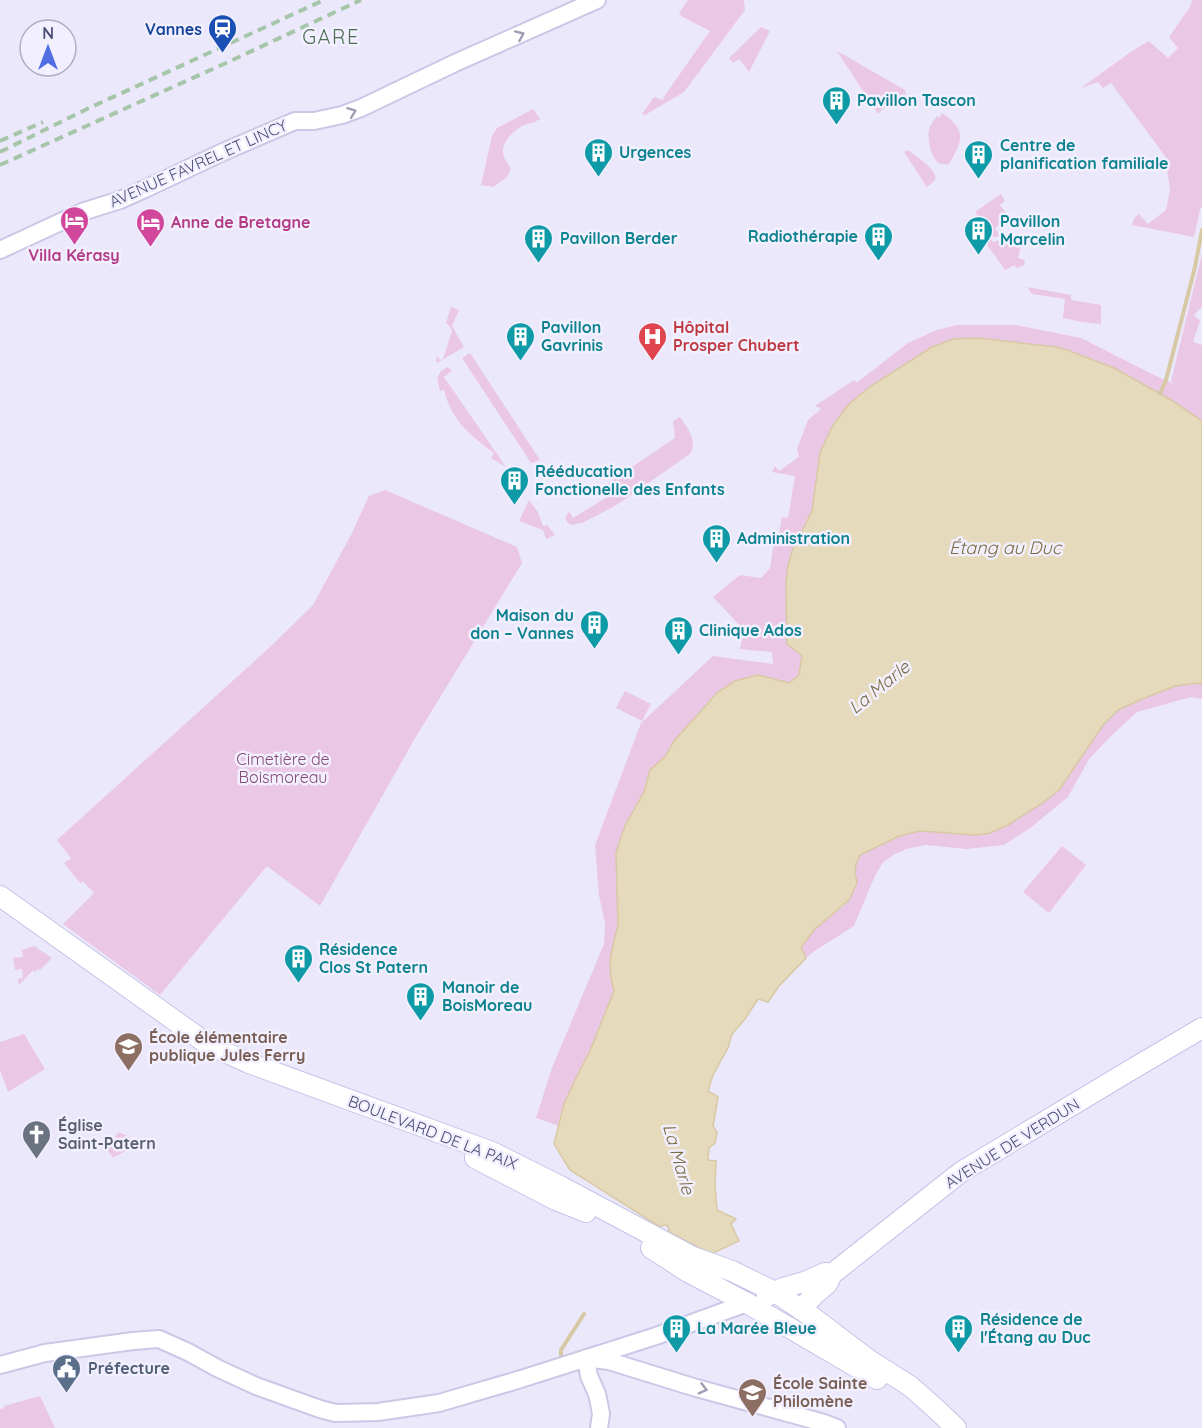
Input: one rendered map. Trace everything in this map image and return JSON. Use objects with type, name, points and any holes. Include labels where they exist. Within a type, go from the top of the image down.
[{"type":"main road","name":"BOULEVARD DE LA PAIX","points":[[0,896],[209,1045],[249,1063],[492,1152],[693,1257],[732,1271],[761,1298],[801,1310],[868,1360],[910,1386],[956,1428]]},
{"type":"main road","name":"BOULEVARD DE LA PAIX","points":[[0,906],[175,1033],[215,1059],[241,1071],[465,1153],[556,1200],[590,1213],[663,1255],[692,1265],[761,1298],[902,1394],[941,1428]]},
{"type":"main road","name":"AVENUE DE VERDUN","points":[[801,1310],[827,1284],[832,1274],[961,1172],[1202,1028]]},
{"type":"main road","name":"AVENUE DE VERDUN","points":[[761,1298],[825,1273],[832,1274]]},
{"type":"main road","points":[[761,1298],[766,1307],[841,1349],[868,1360]]},
{"type":"street","name":"AVENUE FAVREL ET LINCY","points":[[0,250],[82,212],[120,200],[295,121],[314,121],[361,108],[597,0]]},
{"type":"street","name":"AVENUE DE VERDUN","points":[[0,1365],[45,1353],[159,1339],[256,1386],[320,1409],[335,1413],[378,1412],[429,1405],[520,1379],[664,1333],[761,1298]]},
{"type":"street","points":[[599,1428],[600,1403],[589,1376],[586,1358],[609,1360],[693,1387],[837,1428]]},
{"type":"green space","points":[[688,0],[744,0],[745,10],[684,92],[645,115],[642,114],[654,97],[664,100],[663,98],[710,31],[681,16],[679,13]]},
{"type":"green space","points":[[1192,0],[1202,0],[1202,206],[1194,237],[1132,225],[1134,218],[1139,214],[1148,224],[1166,210],[1170,190],[1165,156],[1111,83],[1103,88],[1098,82],[1081,88],[1149,41],[1168,58],[1178,48],[1169,37],[1190,7]]},
{"type":"green space","points":[[761,27],[770,31],[749,72],[739,59],[733,63],[729,58]]},
{"type":"green space","points":[[837,51],[905,90],[905,98],[888,104],[878,114]]},
{"type":"green space","points":[[533,109],[540,119],[518,128],[509,136],[504,146],[505,160],[511,169],[507,177],[493,187],[481,185],[492,136],[497,128]]},
{"type":"green space","points":[[942,113],[956,125],[960,136],[960,142],[949,164],[936,161],[929,143],[930,126]]},
{"type":"green space","points":[[908,150],[933,172],[935,180],[927,187],[904,152]]},
{"type":"green space","points":[[1001,194],[1005,201],[1000,205],[1010,218],[995,228],[1000,236],[993,237],[975,212]]},
{"type":"green space","points":[[973,225],[979,226],[993,242],[1003,239],[1010,242],[1026,238],[1029,243],[1022,242],[1018,258],[1025,260],[1024,265],[1017,268],[1014,265],[1005,270]]},
{"type":"green space","points":[[1202,254],[1202,307],[1194,315],[1200,321],[1193,342],[1202,345],[1202,421],[1171,400],[1114,368],[1067,350],[978,338],[871,386],[848,405],[832,427],[812,511],[792,551],[786,583],[787,643],[802,655],[799,675],[789,683],[758,675],[718,692],[674,741],[665,757],[650,770],[644,792],[620,840],[616,871],[618,924],[610,965],[614,991],[590,1051],[564,1104],[559,1126],[536,1118],[552,1068],[604,944],[605,923],[599,895],[595,845],[641,723],[713,656],[773,664],[772,652],[740,649],[744,630],[713,597],[740,575],[761,578],[770,568],[775,534],[779,534],[782,517],[788,518],[795,476],[772,472],[775,466],[779,471],[799,457],[797,449],[808,420],[821,409],[815,406],[854,380],[856,383],[908,343],[937,330],[957,325],[1016,325],[1081,338],[1174,384],[1171,381]]},
{"type":"green space","points":[[1027,287],[1071,295],[1071,300],[1101,305],[1101,324],[1063,318],[1065,299],[1032,294]]},
{"type":"green space","points":[[451,307],[459,310],[452,326],[464,347],[437,363],[437,356],[440,360],[443,359],[452,331],[446,323]]},
{"type":"green space","points":[[470,353],[540,460],[531,463],[462,358]]},
{"type":"green space","points":[[448,367],[452,371],[444,377],[506,467],[491,458],[494,453],[463,426],[447,401],[444,390],[440,391],[437,378],[441,371]]},
{"type":"green space","points":[[680,417],[692,439],[690,454],[615,506],[582,523],[571,525],[567,522],[565,518],[569,512],[573,518],[614,493],[607,484],[675,438],[673,421]]},
{"type":"green space","name":"Cimetière de Boismoreau","points":[[385,490],[517,547],[522,563],[414,740],[320,906],[267,866],[160,995],[63,924],[94,893],[83,881],[80,883],[64,863],[71,858],[57,840],[270,647],[313,605],[351,535],[369,496]]},
{"type":"green space","points":[[529,500],[538,512],[543,526],[547,525],[555,535],[546,539],[543,530],[519,521]]},
{"type":"green space","points":[[1202,684],[1202,699],[1191,697],[1137,712],[1089,759],[1068,797],[1029,829],[1004,845],[967,849],[926,845],[906,849],[883,862],[854,926],[806,958],[801,947],[815,929],[846,904],[856,880],[856,864],[860,855],[910,833],[921,831],[959,834],[1008,825],[1049,797],[1070,774],[1103,725],[1118,710],[1175,686]]},
{"type":"green space","points":[[625,691],[651,704],[642,721],[616,708]]},
{"type":"green space","points":[[1062,846],[1086,865],[1049,913],[1023,892]]},
{"type":"green space","points":[[34,946],[52,958],[40,970],[35,972],[33,970],[19,985],[18,979],[23,978],[22,969],[15,970],[13,958],[23,957],[22,950]]},
{"type":"green space","points":[[24,1034],[45,1069],[8,1092],[0,1070],[0,1042]]},
{"type":"green space","points":[[118,1132],[130,1137],[136,1145],[113,1158],[106,1148]]},
{"type":"green space","points":[[40,1396],[55,1428],[0,1428],[0,1409]]},
{"type":"water","name":"Étang au Duc","points":[[978,338],[1067,350],[1114,368],[1171,400],[1202,421],[1202,684],[1175,686],[1118,710],[1103,725],[1059,790],[1008,825],[990,833],[976,835],[921,831],[910,833],[860,855],[855,873],[857,883],[849,900],[815,929],[801,947],[806,958],[779,986],[768,1002],[758,999],[732,1034],[728,1048],[713,1075],[708,1091],[718,1097],[713,1126],[717,1133],[715,1143],[709,1148],[708,1160],[716,1161],[717,1210],[736,1219],[731,1224],[739,1241],[711,1254],[669,1232],[668,1226],[660,1227],[570,1170],[554,1144],[564,1104],[590,1051],[614,991],[610,965],[618,924],[616,854],[620,840],[644,792],[650,770],[665,757],[674,741],[718,692],[735,681],[758,675],[789,683],[799,675],[802,655],[787,644],[788,566],[792,551],[812,511],[820,453],[832,427],[848,405],[871,386],[932,347],[953,339]]},
{"type":"waterway","name":"La Marle","points":[[1160,394],[1166,380],[1195,267],[1202,230]]},
{"type":"waterway","name":"La Marle","points":[[561,1355],[561,1350],[584,1314]]},
{"type":"railway","points":[[0,152],[87,109],[324,0]]},
{"type":"railway","points":[[0,165],[361,0]]},
{"type":"railway","points":[[0,141],[43,122]]},
{"type":"place","name":"Vannes","points":[[223,54]]},
{"type":"place","name":"Pavillon Tascon","points":[[836,126]]},
{"type":"place","name":"Urgences","points":[[598,178]]},
{"type":"place","name":"Centre de planification familiale","points":[[979,180]]},
{"type":"place","name":"Villa Kérasy","points":[[74,246]]},
{"type":"place","name":"Anne de Bretagne","points":[[150,248]]},
{"type":"place","name":"Pavillon Marcelin","points":[[979,256]]},
{"type":"place","name":"Radiothérapie","points":[[879,262]]},
{"type":"place","name":"Pavillon Berder","points":[[539,264]]},
{"type":"place","name":"Pavillon Gavrinis","points":[[520,362]]},
{"type":"place","name":"Hôpital Prosper Chubert","points":[[652,362]]},
{"type":"place","name":"Rééducation Fonctionelle des Enfants","points":[[514,506]]},
{"type":"place","name":"Administration","points":[[716,564]]},
{"type":"place","name":"Maison du don – Vannes","points":[[595,650]]},
{"type":"place","name":"Clinique Ados","points":[[678,656]]},
{"type":"place","name":"Résidence Clos St Patern","points":[[298,984]]},
{"type":"place","name":"Manoir de BoisMoreau","points":[[421,1022]]},
{"type":"place","name":"École élémentaire publique Jules Ferry","points":[[128,1072]]},
{"type":"place","name":"Église Saint-Patern","points":[[37,1160]]},
{"type":"place","name":"La Marée Bleue","points":[[676,1354]]},
{"type":"place","name":"Résidence de l'Étang au Duc","points":[[959,1354]]},
{"type":"place","name":"Préfecture","points":[[67,1394]]},
{"type":"place","name":"École Sainte Philomène","points":[[752,1418]]},
{"type":"district","name":"GARE","points":[[331,36]]}]
